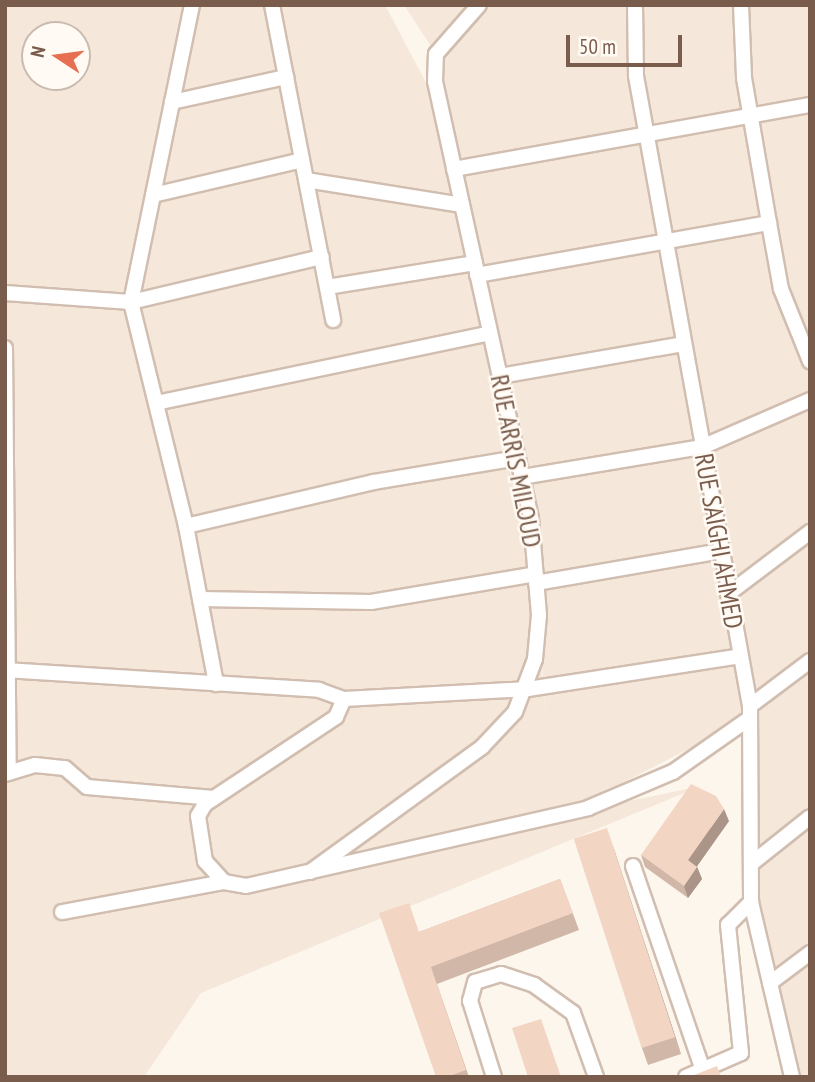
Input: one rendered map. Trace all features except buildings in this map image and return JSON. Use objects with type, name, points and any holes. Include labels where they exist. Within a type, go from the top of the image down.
[{"type":"street","points":[[192,5],[131,302],[186,526],[216,684]]},
{"type":"street","points":[[272,5],[333,320]]},
{"type":"street","name":"RUE ARRIS MILOUD","points":[[306,875],[482,747],[528,689],[539,615],[522,477],[435,81],[436,54],[479,5]]},
{"type":"street","name":"RUE SAIGHI AHMED","points":[[635,5],[646,134],[750,712],[751,902],[792,1077]]},
{"type":"street","points":[[741,5],[749,115],[769,223],[782,289],[810,361]]},
{"type":"street","points":[[172,102],[286,77]]},
{"type":"street","points":[[454,169],[810,105]]},
{"type":"street","points":[[153,195],[302,160]]},
{"type":"street","points":[[306,180],[462,205]]},
{"type":"street","points":[[327,287],[476,269],[769,223]]},
{"type":"street","points":[[5,293],[131,302],[322,257]]},
{"type":"street","points":[[156,403],[490,333]]},
{"type":"street","points":[[499,376],[683,344]]},
{"type":"street","points":[[5,348],[8,507],[7,774],[35,765],[65,768],[87,787],[214,798]]},
{"type":"street","points":[[522,477],[702,447],[810,400]]},
{"type":"street","points":[[186,526],[374,482],[518,458]]},
{"type":"street","points":[[728,594],[810,532]]},
{"type":"street","points":[[200,599],[371,602],[721,551]]},
{"type":"street","points":[[8,670],[319,690],[344,699],[528,689],[740,656]]},
{"type":"street","points":[[61,912],[224,882],[261,885],[502,832],[640,791],[750,712],[810,661]]},
{"type":"street","points":[[224,882],[205,861],[197,833],[198,816],[214,798],[336,717],[344,699]]},
{"type":"street","points":[[751,864],[810,817]]},
{"type":"street","points":[[632,866],[703,1071]]},
{"type":"street","points":[[686,1077],[741,1053],[728,925],[751,902]]},
{"type":"street","points":[[770,983],[810,953]]},
{"type":"street","points":[[494,1077],[470,1001],[475,982],[501,974],[534,985],[573,1013],[596,1077]]},
{"type":"shaded area","points":[[5,5],[385,5],[441,111],[436,54],[404,5],[810,5],[810,1077],[790,1077],[752,923],[749,718],[558,816],[701,786],[201,993],[144,1077],[5,1077]],"holes":[[[529,528],[533,543],[546,719]]]}]
